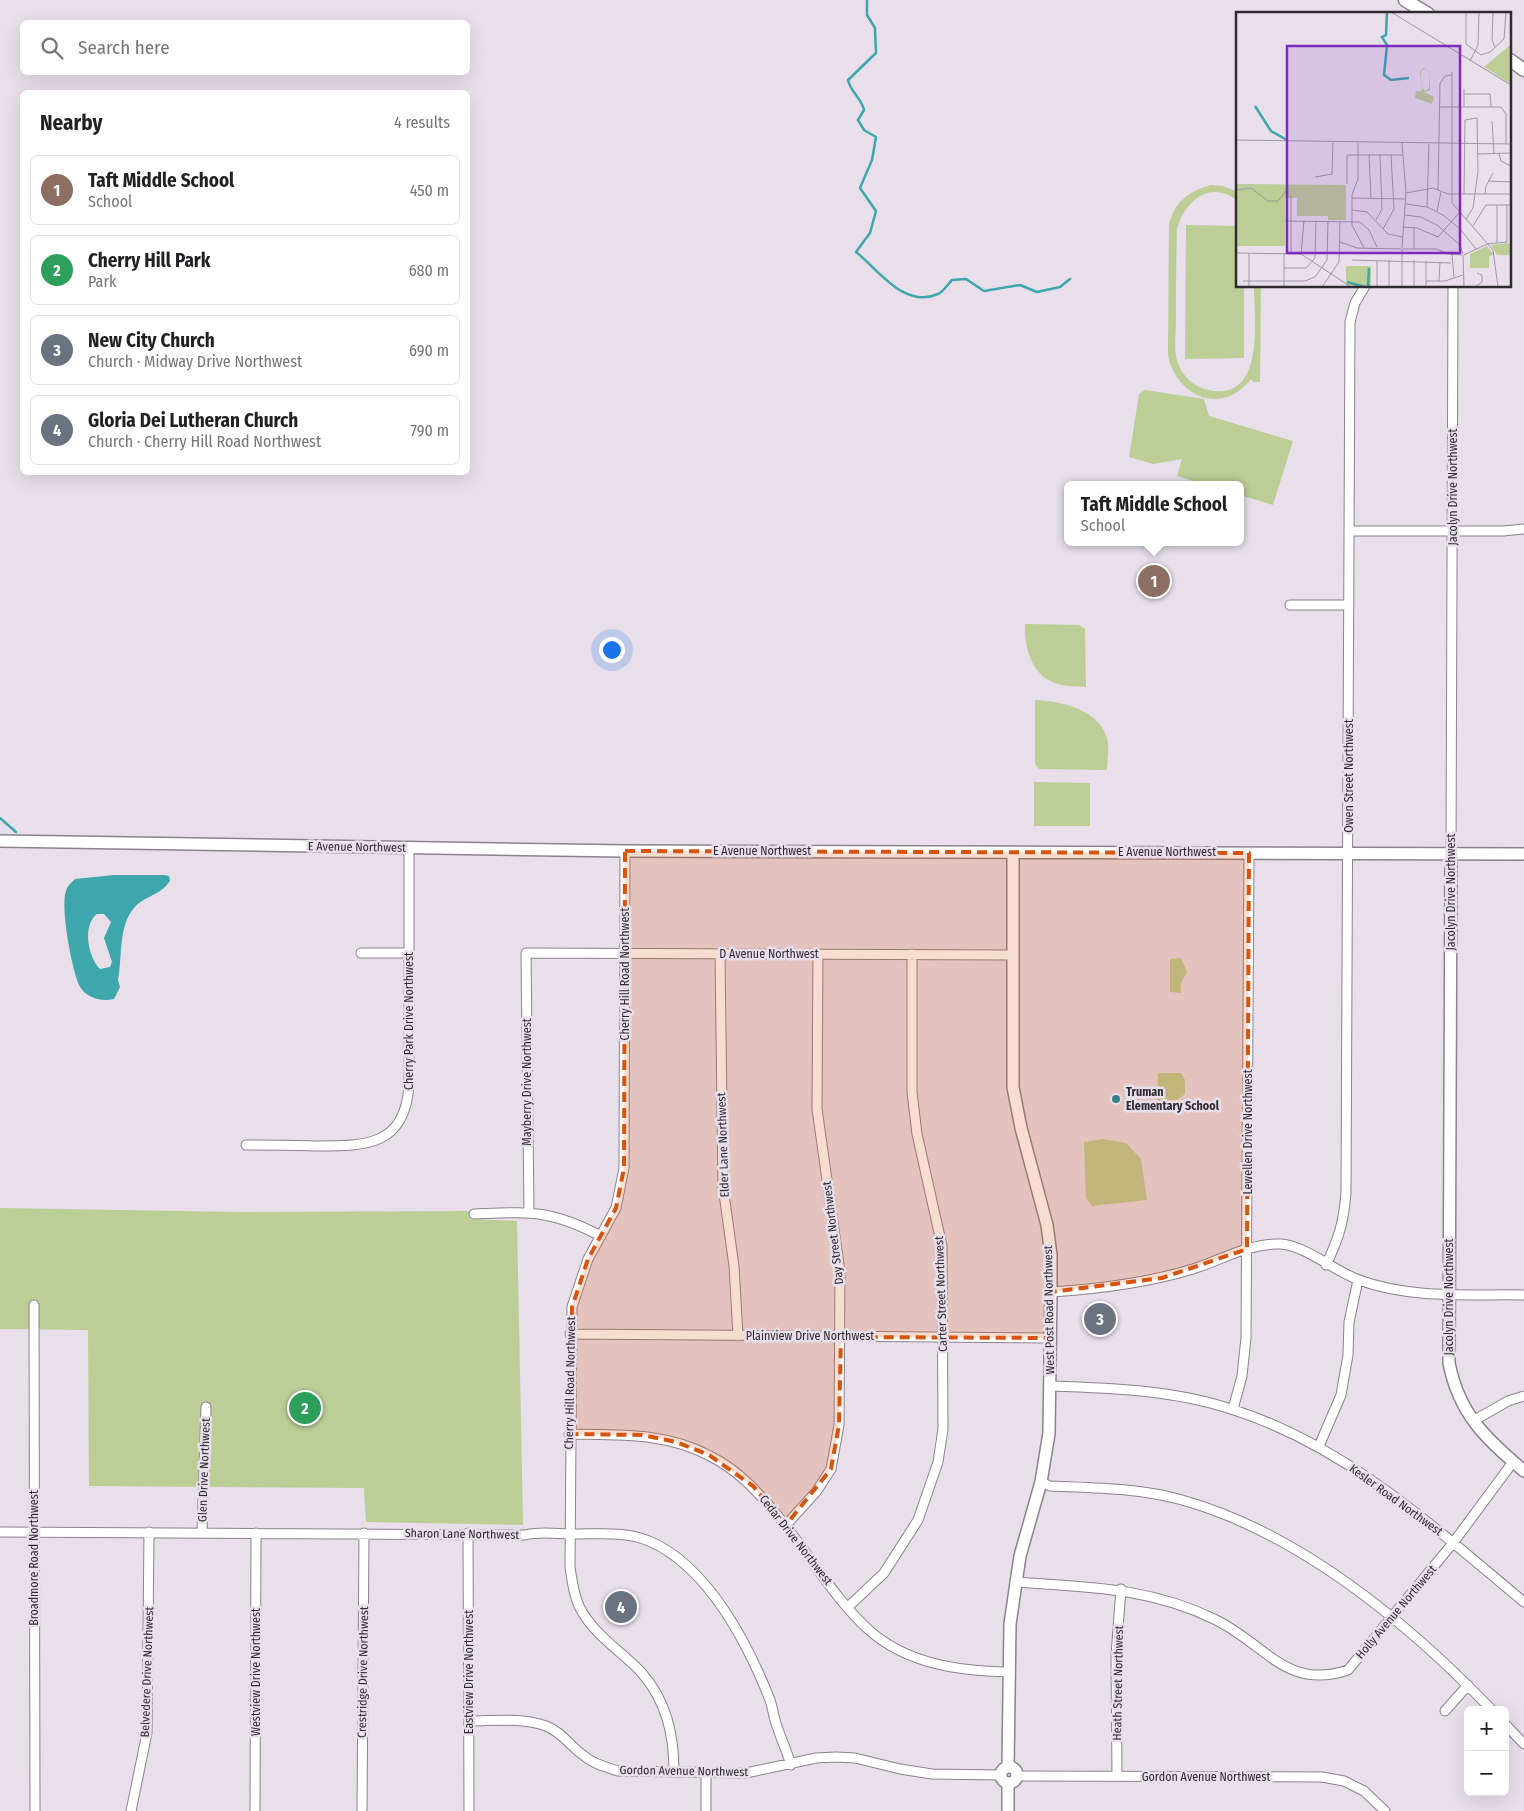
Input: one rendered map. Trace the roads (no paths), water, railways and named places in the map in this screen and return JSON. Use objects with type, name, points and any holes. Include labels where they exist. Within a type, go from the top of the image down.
[{"type":"main road","points":[[1405,0],[1425,12]]},
{"type":"main road","points":[[1512,61],[1524,70]]},
{"type":"main road","points":[[1512,69],[1524,74]]},
{"type":"street","name":"Owen Street Northwest","points":[[1326,1265],[1339,1239],[1346,1200],[1350,322],[1355,303],[1364,288]]},
{"type":"street","name":"Jacolyn Drive Northwest","points":[[1453,288],[1449,1363],[1458,1398],[1472,1421],[1486,1439],[1524,1471]]},
{"type":"street","points":[[1350,531],[1524,529]]},
{"type":"street","points":[[1290,605],[1349,605]]},
{"type":"street","name":"E Avenue Northwest","points":[[0,841],[625,850],[1524,854]]},
{"type":"street","name":"Cherry Park Drive Northwest","points":[[246,1145],[352,1146],[373,1142],[393,1129],[401,1117],[408,1100],[409,848]]},
{"type":"street","name":"Cherry Hill Road Northwest","points":[[625,850],[624,1168],[616,1208],[580,1278],[572,1307],[569,1434],[570,1567],[574,1591],[580,1608],[591,1624],[641,1673],[654,1690],[665,1710],[672,1733],[674,1772]]},
{"type":"street","name":"West Post Road Northwest","points":[[1008,1811],[1010,1624],[1015,1582],[1041,1482],[1049,1432],[1051,1292],[1051,1254],[1047,1225],[1021,1128],[1013,1087],[1012,852]]},
{"type":"street","name":"Lewellen Drive Northwest","points":[[1233,1409],[1245,1357],[1249,853]]},
{"type":"street","points":[[361,953],[409,953]]},
{"type":"street","name":"D Avenue Northwest","points":[[526,953],[1011,955]]},
{"type":"street","name":"Mayberry Drive Northwest","points":[[526,953],[528,1212]]},
{"type":"street","name":"Elder Lane Northwest","points":[[720,954],[723,1187],[734,1266],[738,1336]]},
{"type":"street","name":"Day Street Northwest","points":[[786,1525],[816,1492],[831,1469],[840,1425],[840,1272],[818,1109],[818,954]]},
{"type":"street","name":"Carter Street Northwest","points":[[848,1607],[884,1573],[904,1546],[918,1520],[930,1492],[938,1462],[943,1429],[942,1246],[918,1134],[912,1092],[912,954]]},
{"type":"street","points":[[474,1214],[528,1212],[561,1218],[601,1236]]},
{"type":"street","points":[[1051,1292],[1114,1286],[1162,1278],[1247,1249],[1265,1244],[1282,1244],[1296,1248],[1358,1280],[1415,1293],[1524,1295]]},
{"type":"street","points":[[1319,1446],[1333,1416],[1342,1388],[1348,1355],[1349,1322],[1358,1280]]},
{"type":"street","name":"Broadmore Road Northwest","points":[[34,1305],[35,1811]]},
{"type":"street","name":"Plainview Drive Northwest","points":[[570,1334],[1050,1338]]},
{"type":"street","name":"Kesler Road Northwest","points":[[1050,1386],[1120,1388],[1177,1397],[1233,1409],[1319,1446],[1368,1477],[1453,1543],[1524,1602]]},
{"type":"street","points":[[1472,1421],[1508,1401],[1524,1396]]},
{"type":"street","name":"Glen Drive Northwest","points":[[202,1533],[206,1406]]},
{"type":"street","name":"Cedar Drive Northwest","points":[[569,1434],[642,1435],[676,1442],[709,1455],[753,1486],[786,1525],[848,1607],[869,1630],[890,1646],[912,1656],[968,1671],[1008,1672]]},
{"type":"street","name":"Holly Avenue Northwest","points":[[1015,1582],[1121,1590],[1146,1594],[1180,1604],[1216,1619],[1294,1672],[1314,1676],[1330,1676],[1348,1670],[1453,1543],[1514,1462]]},
{"type":"street","points":[[1041,1482],[1050,1486],[1134,1490],[1181,1500],[1227,1515],[1270,1535],[1324,1567],[1392,1618],[1468,1685],[1488,1706]]},
{"type":"street","name":"Sharon Lane Northwest","points":[[0,1532],[617,1534],[648,1540],[671,1553],[694,1573],[726,1613],[747,1648],[770,1702],[790,1765]]},
{"type":"street","name":"Belvedere Drive Northwest","points":[[131,1811],[147,1733],[149,1532]]},
{"type":"street","name":"Westview Drive Northwest","points":[[255,1811],[256,1533]]},
{"type":"street","name":"Crestridge Drive Northwest","points":[[362,1811],[364,1533]]},
{"type":"street","name":"Eastview Drive Northwest","points":[[468,1533],[469,1811]]},
{"type":"street","name":"Heath Street Northwest","points":[[1117,1776],[1116,1655],[1121,1590]]},
{"type":"street","points":[[1445,1711],[1468,1685]]},
{"type":"street","name":"Gordon Avenue Northwest","points":[[469,1721],[528,1721],[541,1725],[563,1736],[580,1759],[618,1770],[746,1773],[816,1758],[836,1757],[855,1758],[900,1769],[932,1774],[1322,1777],[1344,1781],[1364,1791],[1385,1811]]},
{"type":"street","points":[[1509,1728],[1524,1744]]},
{"type":"street","points":[[706,1773],[706,1811]]},
{"type":"water","points":[[114,875],[169,876],[170,881],[167,885],[139,903],[127,919],[122,939],[118,980],[120,987],[114,999],[100,999],[87,994],[80,987],[77,979],[68,939],[65,910],[67,889],[75,879]],"holes":[[[97,914],[104,914],[111,922],[104,938],[112,962],[110,967],[100,969],[92,957],[88,933],[92,919]]]},
{"type":"waterway","points":[[867,0],[867,15],[875,28],[876,53],[848,80],[864,110],[858,120],[864,130],[876,137],[872,160],[860,188],[876,211],[870,233],[856,252],[893,285],[903,292],[914,296],[926,297],[938,294],[952,280],[966,279],[984,291],[1020,285],[1037,292],[1060,287],[1070,279]]},
{"type":"waterway","points":[[0,818],[16,832]]},
{"type":"place","name":"Taft Middle School","points":[[1154,581]]},
{"type":"place","name":"Truman Elementary School","points":[[1116,1099]]},
{"type":"place","name":"New City Church","points":[[1100,1319]]},
{"type":"place","name":"Cherry Hill Park","points":[[305,1408]]},
{"type":"place","name":"Gloria Dei Lutheran Church","points":[[621,1607]]}]
